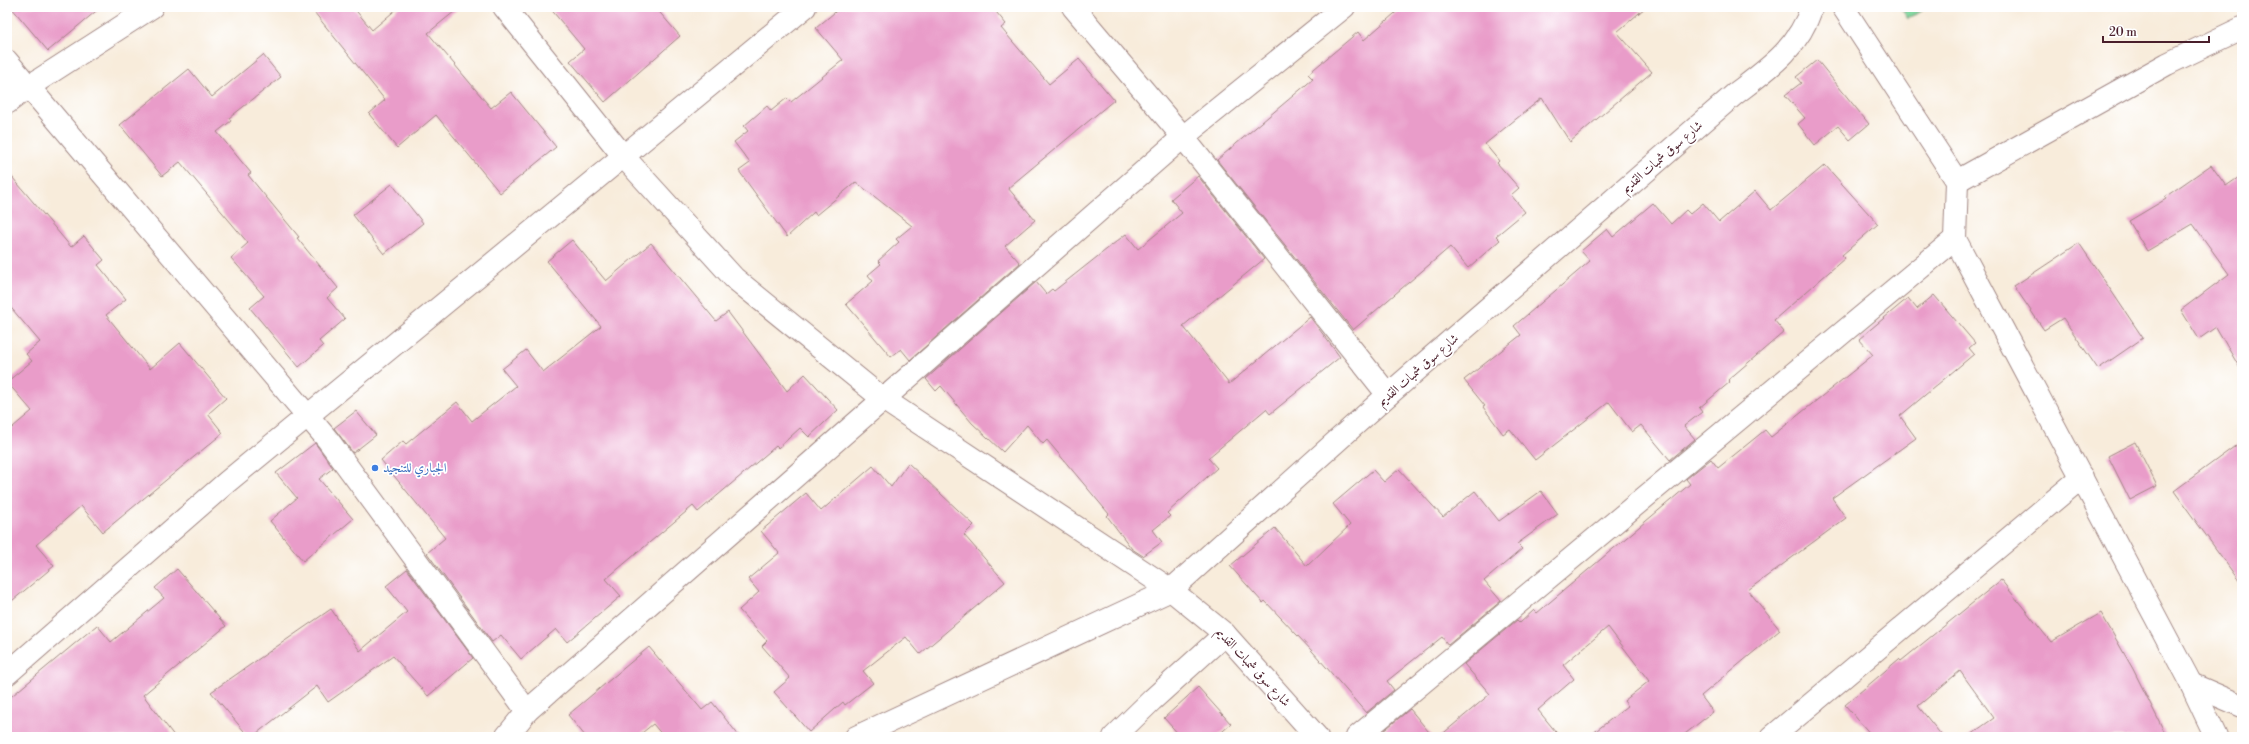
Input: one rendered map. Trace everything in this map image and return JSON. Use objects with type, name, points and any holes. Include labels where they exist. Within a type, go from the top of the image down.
[{"type":"street","points":[[7,103],[28,87],[152,7]]},
{"type":"street","points":[[504,7],[624,158],[734,278],[883,399],[1171,590]]},
{"type":"street","points":[[7,674],[227,482],[307,415],[624,158],[805,7]]},
{"type":"street","points":[[1073,7],[1183,137],[1388,396]]},
{"type":"street","points":[[506,737],[527,711],[1183,137],[1344,7]]},
{"type":"street","name":"شارع سوق شمبات القديم","points":[[1317,737],[1224,634],[1171,590],[1388,396],[1735,94],[1777,62],[1799,37],[1812,7]]},
{"type":"street","points":[[1843,7],[1957,181],[1955,239],[2191,684],[2216,737]]},
{"type":"street","points":[[1957,181],[2167,64],[2242,28]]},
{"type":"street","points":[[7,61],[307,415],[527,711]]},
{"type":"street","points":[[1357,737],[1955,239]]},
{"type":"street","points":[[1772,737],[2082,478]]},
{"type":"street","points":[[856,737],[1171,590]]},
{"type":"street","points":[[1114,737],[1224,634]]},
{"type":"street","points":[[2191,684],[2242,706]]},
{"type":"green space","points":[[1900,7],[1927,7],[1908,19]]},
{"type":"building","points":[[11,7],[101,7],[48,51]]},
{"type":"building","points":[[310,7],[353,7],[372,30],[399,7],[460,7],[428,33],[491,108],[511,92],[556,147],[500,193],[436,115],[397,148],[369,114],[385,100]]},
{"type":"building","points":[[549,7],[655,7],[680,36],[605,102],[570,61],[584,49]]},
{"type":"building","points":[[841,7],[992,7],[1006,24],[1001,28],[1049,84],[1079,59],[1114,100],[1008,188],[1035,220],[1005,246],[1020,263],[910,360],[901,349],[891,357],[846,304],[873,281],[868,275],[881,264],[878,261],[899,242],[896,239],[912,226],[856,182],[816,215],[814,212],[787,237],[739,171],[750,163],[734,142],[748,131],[744,126],[767,106],[771,111],[787,98],[791,102],[843,60],[816,28]]},
{"type":"building","points":[[1402,7],[1646,7],[1617,32],[1652,72],[1570,142],[1542,98],[1485,144],[1499,161],[1497,163],[1519,188],[1511,195],[1525,212],[1496,236],[1500,240],[1468,268],[1450,247],[1353,330],[1217,160],[1313,79],[1308,74],[1358,32],[1364,40]]},
{"type":"building","points":[[263,55],[281,77],[229,118],[231,121],[217,132],[251,173],[248,175],[299,237],[297,238],[338,288],[327,298],[345,319],[319,341],[323,346],[299,367],[250,308],[264,296],[231,258],[248,243],[180,162],[162,176],[120,125],[189,69],[212,97]]},
{"type":"building","points":[[1817,60],[1869,124],[1850,140],[1838,126],[1815,145],[1798,124],[1805,118],[1785,95],[1801,83],[1796,77]]},
{"type":"building","points":[[1825,165],[1878,224],[1842,255],[1845,258],[1774,320],[1784,332],[1728,380],[1730,382],[1699,408],[1702,412],[1684,426],[1695,439],[1670,460],[1641,425],[1632,432],[1609,402],[1535,460],[1510,429],[1503,434],[1483,407],[1485,406],[1464,380],[1521,335],[1514,326],[1590,261],[1581,251],[1607,229],[1613,237],[1653,203],[1671,224],[1686,210],[1690,214],[1703,203],[1719,222],[1755,191],[1771,210]]},
{"type":"building","points":[[2211,165],[2226,186],[2242,175],[2242,372],[2216,327],[2199,339],[2181,310],[2229,274],[2193,224],[2147,251],[2129,221],[2166,199],[2165,197]]},
{"type":"building","points":[[7,171],[71,247],[84,236],[104,260],[98,265],[126,299],[106,315],[150,369],[180,343],[226,398],[208,414],[223,433],[103,532],[81,506],[36,545],[54,566],[7,605],[7,432],[32,411],[7,382],[32,361],[26,354],[40,342],[7,303]]},
{"type":"building","points":[[1198,176],[1264,259],[1183,326],[1229,384],[1310,317],[1340,357],[1270,414],[1266,409],[1208,458],[1217,468],[1167,513],[1170,516],[1153,530],[1162,542],[1143,556],[1132,549],[1107,516],[1109,514],[1047,440],[1043,444],[1027,425],[1003,452],[972,423],[941,386],[936,391],[926,379],[1036,282],[1046,294],[1052,289],[1054,291],[1126,234],[1138,249],[1182,213],[1171,199]]},
{"type":"building","points":[[392,184],[423,223],[384,254],[353,215]]},
{"type":"building","points":[[572,240],[606,281],[651,243],[716,321],[728,312],[787,391],[805,374],[838,410],[809,437],[800,428],[778,448],[776,446],[698,512],[693,506],[606,579],[621,596],[567,642],[556,629],[521,659],[501,635],[492,642],[427,553],[445,538],[381,460],[403,441],[406,444],[457,402],[472,421],[516,386],[502,369],[526,350],[543,372],[601,326],[547,261]]},
{"type":"building","points":[[2079,243],[2143,338],[2098,369],[2063,318],[2044,330],[2014,286]]},
{"type":"building","points":[[1934,295],[1975,343],[1969,348],[1974,354],[1900,416],[1916,438],[1832,498],[1846,518],[1748,590],[1780,630],[1701,696],[1713,712],[1681,737],[1588,737],[1628,706],[1624,701],[1649,681],[1608,627],[1563,665],[1574,679],[1538,710],[1560,737],[1439,737],[1490,694],[1464,664],[1517,620],[1520,623],[1534,610],[1537,613],[1690,484],[1686,479],[1711,459],[1718,468],[1765,430],[1771,437],[1873,355],[1859,339],[1908,298],[1917,309]]},
{"type":"building","points":[[356,411],[376,435],[353,453],[334,428]]},
{"type":"building","points":[[2242,441],[2242,585],[2174,491]]},
{"type":"building","points":[[2135,442],[2157,486],[2130,500],[2108,456]]},
{"type":"building","points":[[315,443],[333,468],[319,479],[353,519],[303,561],[270,521],[297,498],[276,473]]},
{"type":"building","points":[[908,463],[974,525],[964,535],[1005,582],[920,654],[906,637],[863,671],[873,683],[845,705],[843,702],[809,732],[774,692],[790,678],[762,646],[767,641],[739,610],[759,592],[748,579],[779,553],[761,531],[806,493],[821,511],[873,466],[891,487]]},
{"type":"building","points":[[1399,469],[1443,517],[1475,491],[1499,521],[1541,491],[1558,514],[1517,544],[1522,549],[1484,581],[1501,601],[1448,645],[1442,637],[1387,681],[1394,690],[1366,713],[1313,652],[1265,601],[1263,603],[1230,566],[1275,528],[1307,566],[1350,525],[1333,504],[1373,470],[1384,482]]},
{"type":"building","points":[[177,569],[226,626],[143,695],[175,737],[7,737],[7,700],[97,625],[111,642],[164,598],[155,588]]},
{"type":"building","points":[[407,569],[473,658],[428,696],[393,656],[328,702],[317,686],[252,737],[249,737],[211,692],[331,609],[360,651],[407,612],[386,586]]},
{"type":"building","points":[[2001,580],[2051,642],[2101,613],[2133,669],[2167,737],[1967,737],[1994,718],[1960,671],[1918,706],[1943,737],[1873,737],[1845,705],[1899,659],[1901,661]]},
{"type":"building","points":[[649,647],[702,710],[712,702],[740,737],[664,737],[653,724],[637,737],[586,737],[568,715]]},
{"type":"building","points":[[1198,687],[1231,724],[1216,737],[1181,737],[1164,718]]},
{"type":"building","points":[[1410,709],[1433,737],[1387,737],[1382,732]]},
{"type":"place","name":"الجباري للتنجيد","points":[[375,468]]}]
